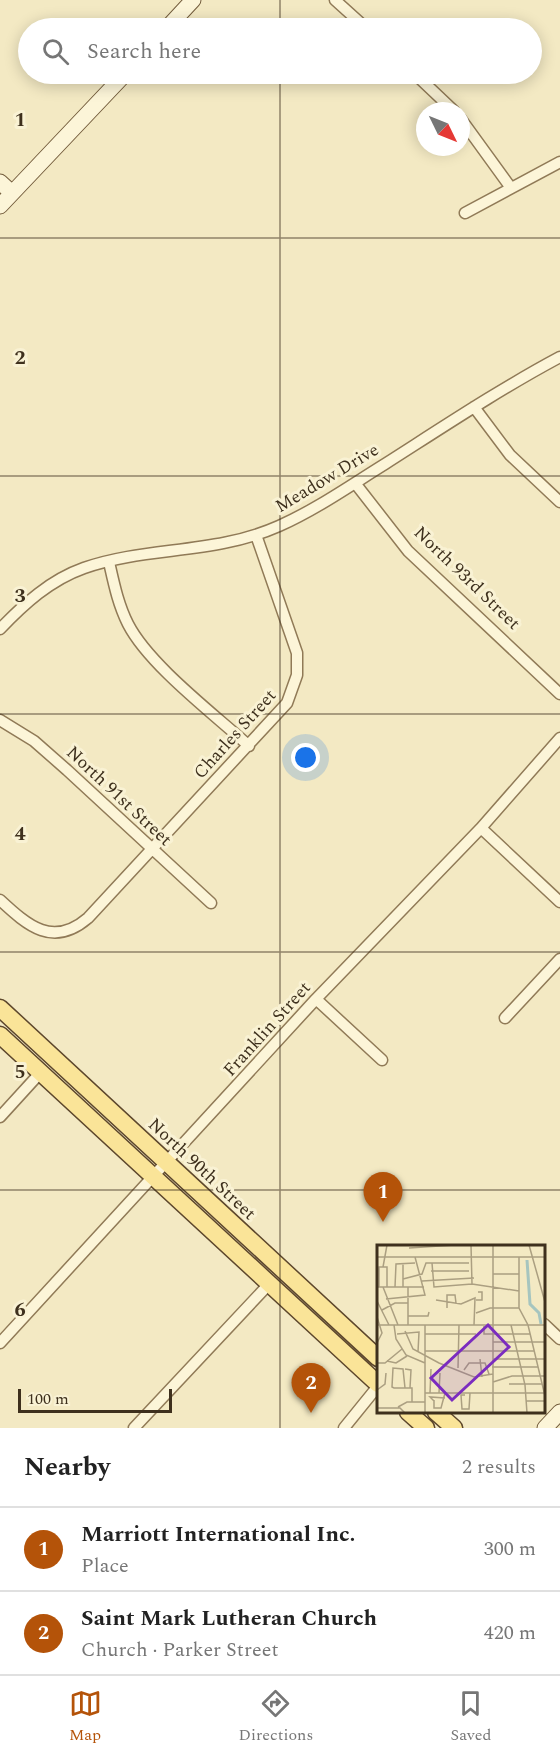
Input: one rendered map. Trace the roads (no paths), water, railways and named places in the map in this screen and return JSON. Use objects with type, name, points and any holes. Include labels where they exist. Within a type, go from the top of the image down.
[{"type":"main road","name":"North 90th Street","points":[[0,1008],[377,1357]]},
{"type":"main road","name":"North 90th Street","points":[[0,1035],[377,1384]]},
{"type":"main road","points":[[409,1413],[426,1428]]},
{"type":"main road","points":[[437,1413],[454,1428]]},
{"type":"street","points":[[335,0],[355,18]]},
{"type":"street","points":[[175,18],[188,2]]},
{"type":"street","points":[[0,206],[116,84]]},
{"type":"street","points":[[426,84],[445,102]]},
{"type":"street","points":[[470,131],[511,188]]},
{"type":"street","points":[[465,213],[560,162]]},
{"type":"street","points":[[0,182],[12,193]]},
{"type":"street","name":"Meadow Drive","points":[[0,629],[25,604],[52,584],[85,568],[109,562],[207,548],[256,535],[301,515],[474,407],[560,357]]},
{"type":"street","points":[[474,407],[510,455],[560,502]]},
{"type":"street","name":"North 93rd Street","points":[[355,483],[408,551],[560,694]]},
{"type":"street","name":"Charles Street","points":[[0,900],[26,924],[43,931],[67,930],[88,918],[287,703],[295,684],[298,661],[295,641],[256,535]]},
{"type":"street","points":[[109,562],[120,606],[139,641],[159,663],[249,746]]},
{"type":"street","name":"North 91st Street","points":[[0,720],[34,741],[211,903]]},
{"type":"street","name":"Franklin Street","points":[[0,1343],[167,1164],[316,999],[481,828],[560,738]]},
{"type":"street","points":[[481,828],[560,902]]},
{"type":"street","points":[[505,1018],[560,959]]},
{"type":"street","points":[[316,999],[382,1060]]},
{"type":"street","points":[[0,1117],[41,1072]]},
{"type":"street","points":[[135,1428],[270,1283]]},
{"type":"street","points":[[545,1326],[560,1339]]},
{"type":"street","points":[[344,1428],[377,1386]]},
{"type":"street","points":[[545,1428],[560,1412]]},
{"type":"place","name":"Marriott International Inc.","points":[[383,1222]]},
{"type":"place","name":"Saint Mark Lutheran Church","points":[[311,1413]]}]
